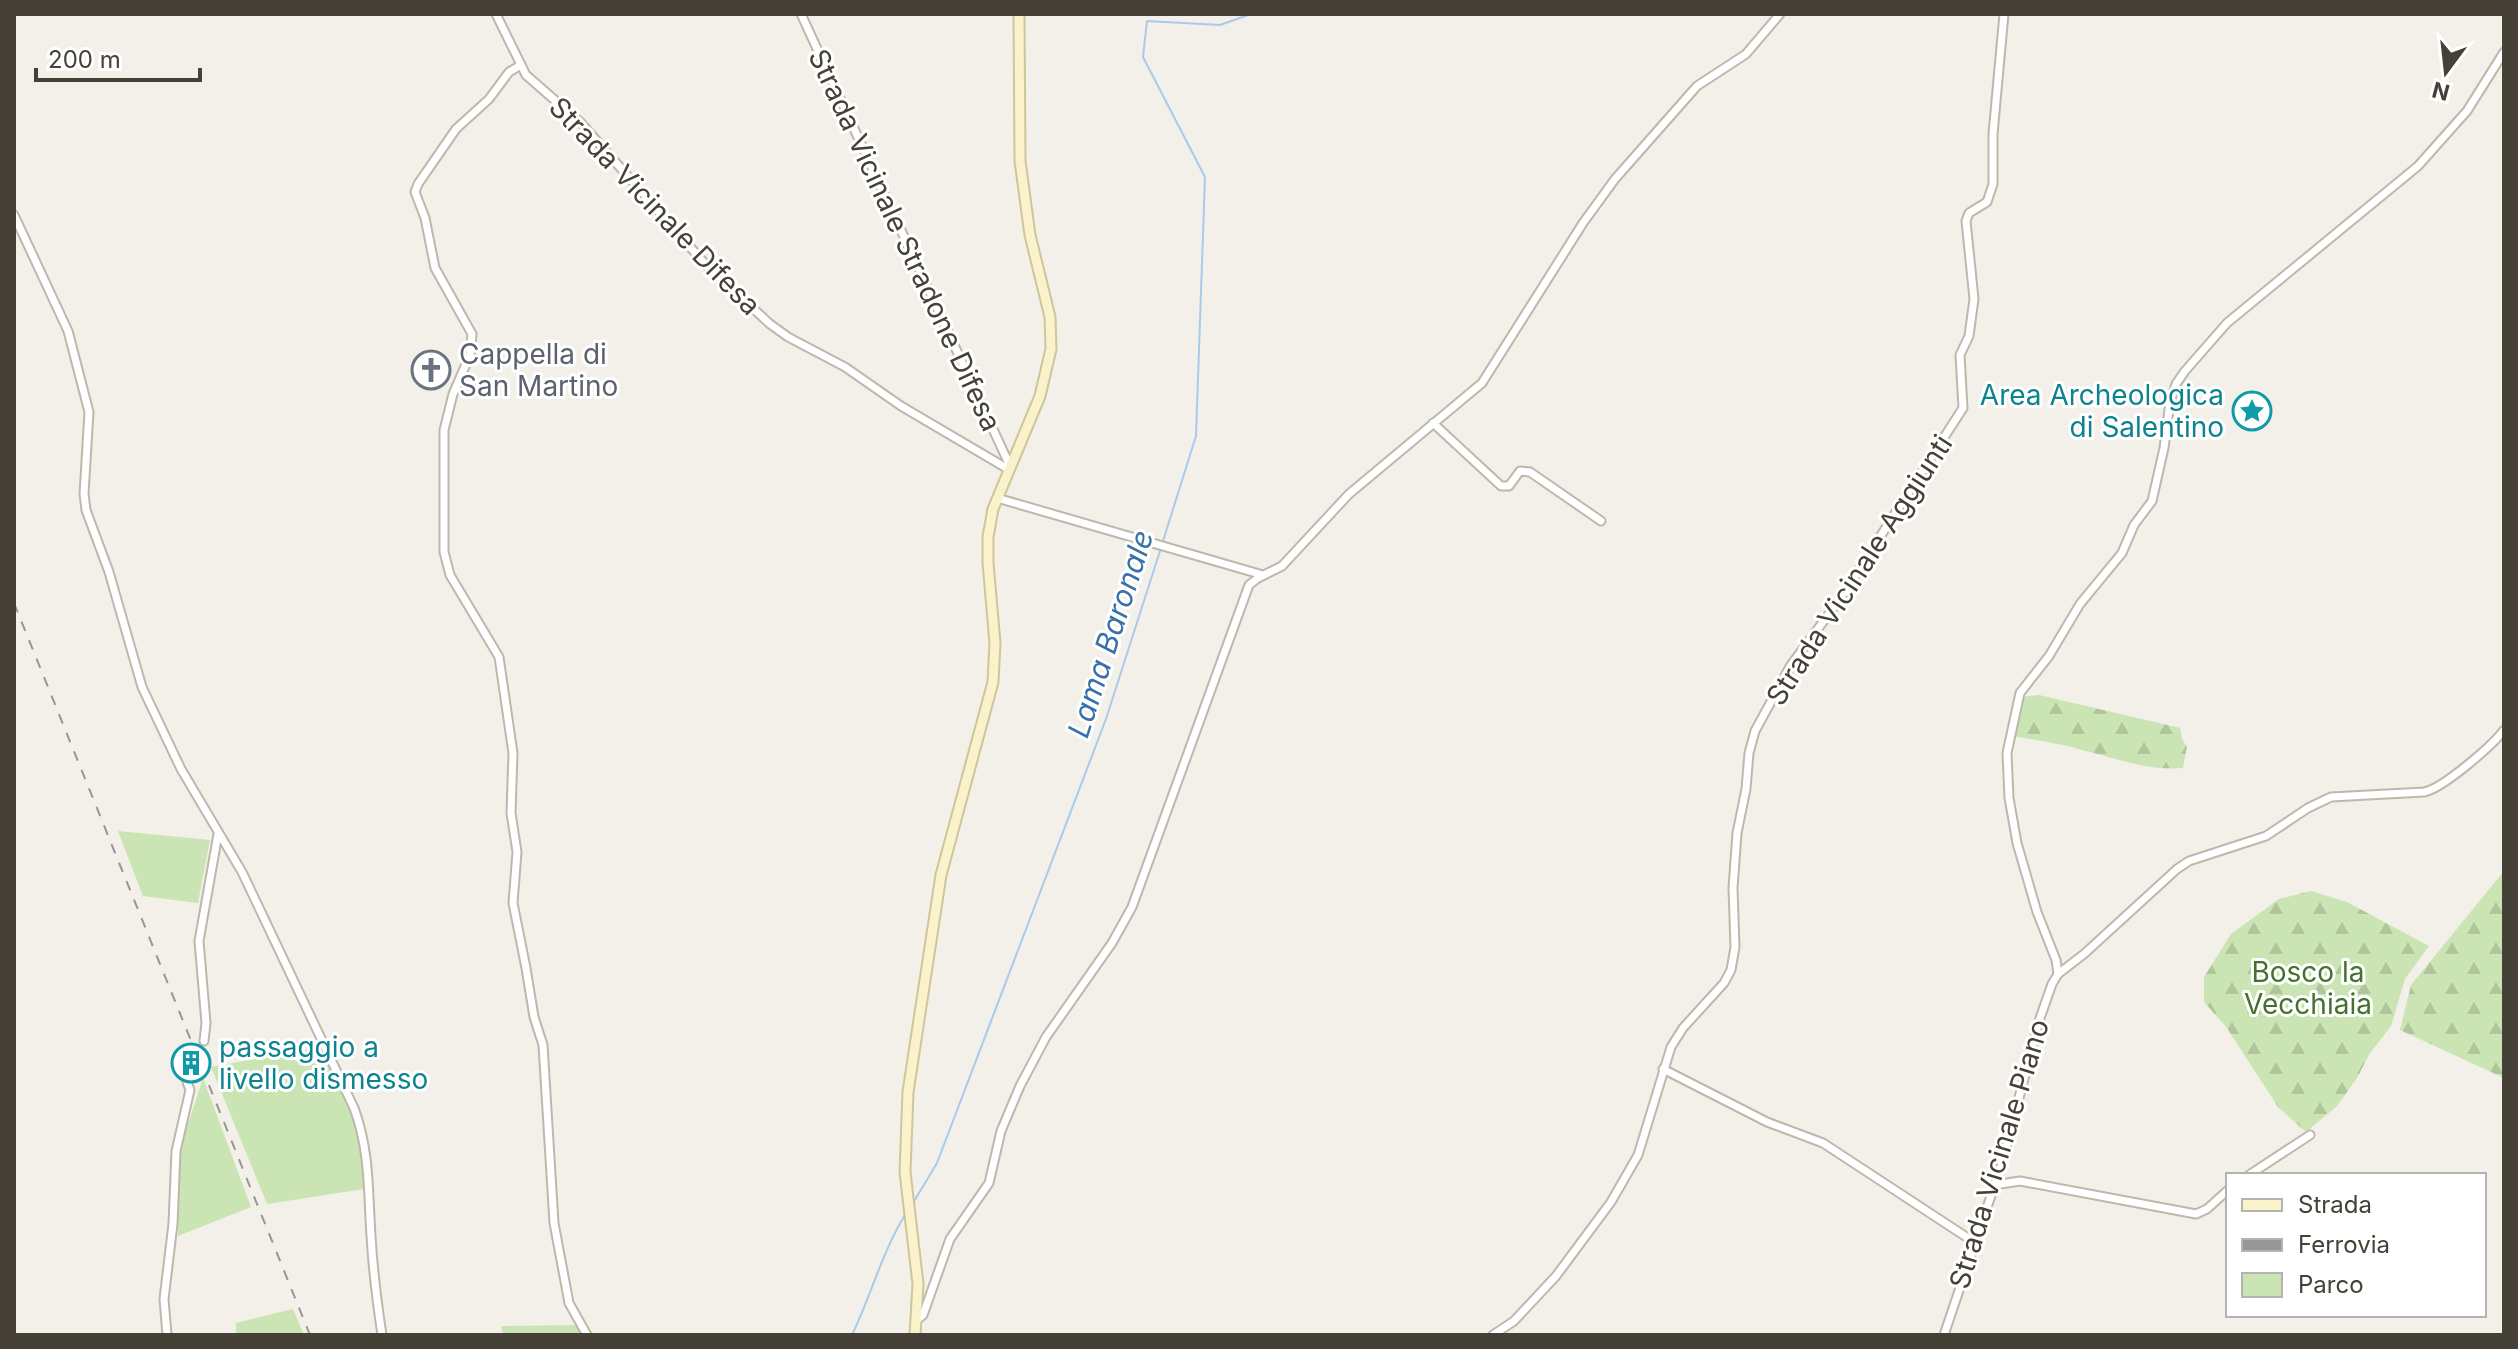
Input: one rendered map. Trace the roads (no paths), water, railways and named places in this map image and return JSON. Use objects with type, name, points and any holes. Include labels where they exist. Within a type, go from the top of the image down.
[{"type":"main road","points":[[915,1335],[918,1284],[905,1172],[906,1104],[939,888],[993,682],[995,643],[988,537],[997,498],[1044,384],[1051,339],[1048,304],[1026,213],[1020,161],[1019,14]]},
{"type":"street","name":"Strada Vicinale Difesa","points":[[496,14],[531,81],[581,123],[706,265],[770,324],[845,367],[894,402],[1009,467]]},
{"type":"street","name":"Strada Vicinale Stradone Difesa","points":[[801,14],[1009,467]]},
{"type":"street","points":[[918,1319],[923,1315],[950,1239],[989,1183],[1001,1131],[1020,1086],[1046,1037],[1112,943],[1132,907],[1188,749],[1218,675],[1246,590],[1253,581],[1282,566],[1349,494],[1490,374],[1583,223],[1638,151],[1697,86],[1746,54],[1780,14]]},
{"type":"street","name":"Strada Vicinale Aggiunti","points":[[1493,1335],[1514,1321],[1556,1276],[1611,1202],[1638,1155],[1663,1069],[1677,1037],[1724,983],[1731,970],[1735,947],[1733,896],[1737,833],[1755,731],[1791,665],[1846,590],[1963,408],[1960,355],[1967,341],[1974,299],[1966,221],[1969,213],[1987,202],[1993,184],[1993,134],[2004,14]]},
{"type":"street","points":[[2058,974],[2017,843],[2009,798],[2007,753],[2020,693],[2055,647],[2080,604],[2122,553],[2135,524],[2152,501],[2170,402],[2176,384],[2185,371],[2227,323],[2436,148],[2467,111],[2504,52]]},
{"type":"street","points":[[521,65],[509,72],[489,99],[456,129],[415,192],[425,218],[435,268],[472,334],[470,355],[453,394],[444,430],[444,552],[450,575],[502,667],[513,753],[511,813],[517,852],[512,896],[514,912],[534,1017],[543,1045],[554,1223],[569,1303],[587,1335]]},
{"type":"street","points":[[14,215],[68,331],[89,412],[84,494],[86,510],[109,572],[142,687],[181,769],[260,908],[363,1133],[369,1171],[374,1276],[382,1335]]},
{"type":"street","points":[[1433,423],[1501,486],[1509,486],[1520,471],[1530,472],[1601,521]]},
{"type":"street","points":[[997,498],[1264,575]]},
{"type":"street","points":[[2058,974],[2185,863],[2266,836],[2308,808],[2331,797],[2436,789],[2487,749],[2504,730]]},
{"type":"street","points":[[204,1041],[206,1023],[199,941],[218,834]]},
{"type":"street","name":"Strada Vicinale Piano","points":[[1944,1335],[1994,1185],[2032,1044],[2049,991],[2058,974]]},
{"type":"street","points":[[1663,1069],[1767,1122],[1823,1143],[1974,1242]]},
{"type":"street","points":[[167,1335],[164,1299],[173,1224],[176,1151],[190,1090],[187,1082]]},
{"type":"street","points":[[2252,1173],[2310,1135]]},
{"type":"street","points":[[1994,1185],[2020,1181],[2196,1214],[2207,1209],[2226,1192]]},
{"type":"waterway","name":"Lama Baronale","points":[[1163,541],[1196,436],[1205,177],[1143,57],[1147,21],[1220,25],[1251,14]]},
{"type":"waterway","name":"Lama Baronale","points":[[913,1203],[937,1163],[1106,719],[1161,548]]},
{"type":"waterway","name":"Lama Baronale","points":[[852,1335],[905,1215]]},
{"type":"railway","points":[[14,603],[310,1335]]},
{"type":"place","name":"Cappella di San Martino","points":[[431,370]]},
{"type":"place","name":"Area Archeologica di Salentino","points":[[2252,411]]},
{"type":"place","name":"passaggio a livello dismesso","points":[[191,1063]]},
{"type":"park label","name":"Bosco la Vecchiaia","points":[[2308,988]]}]
